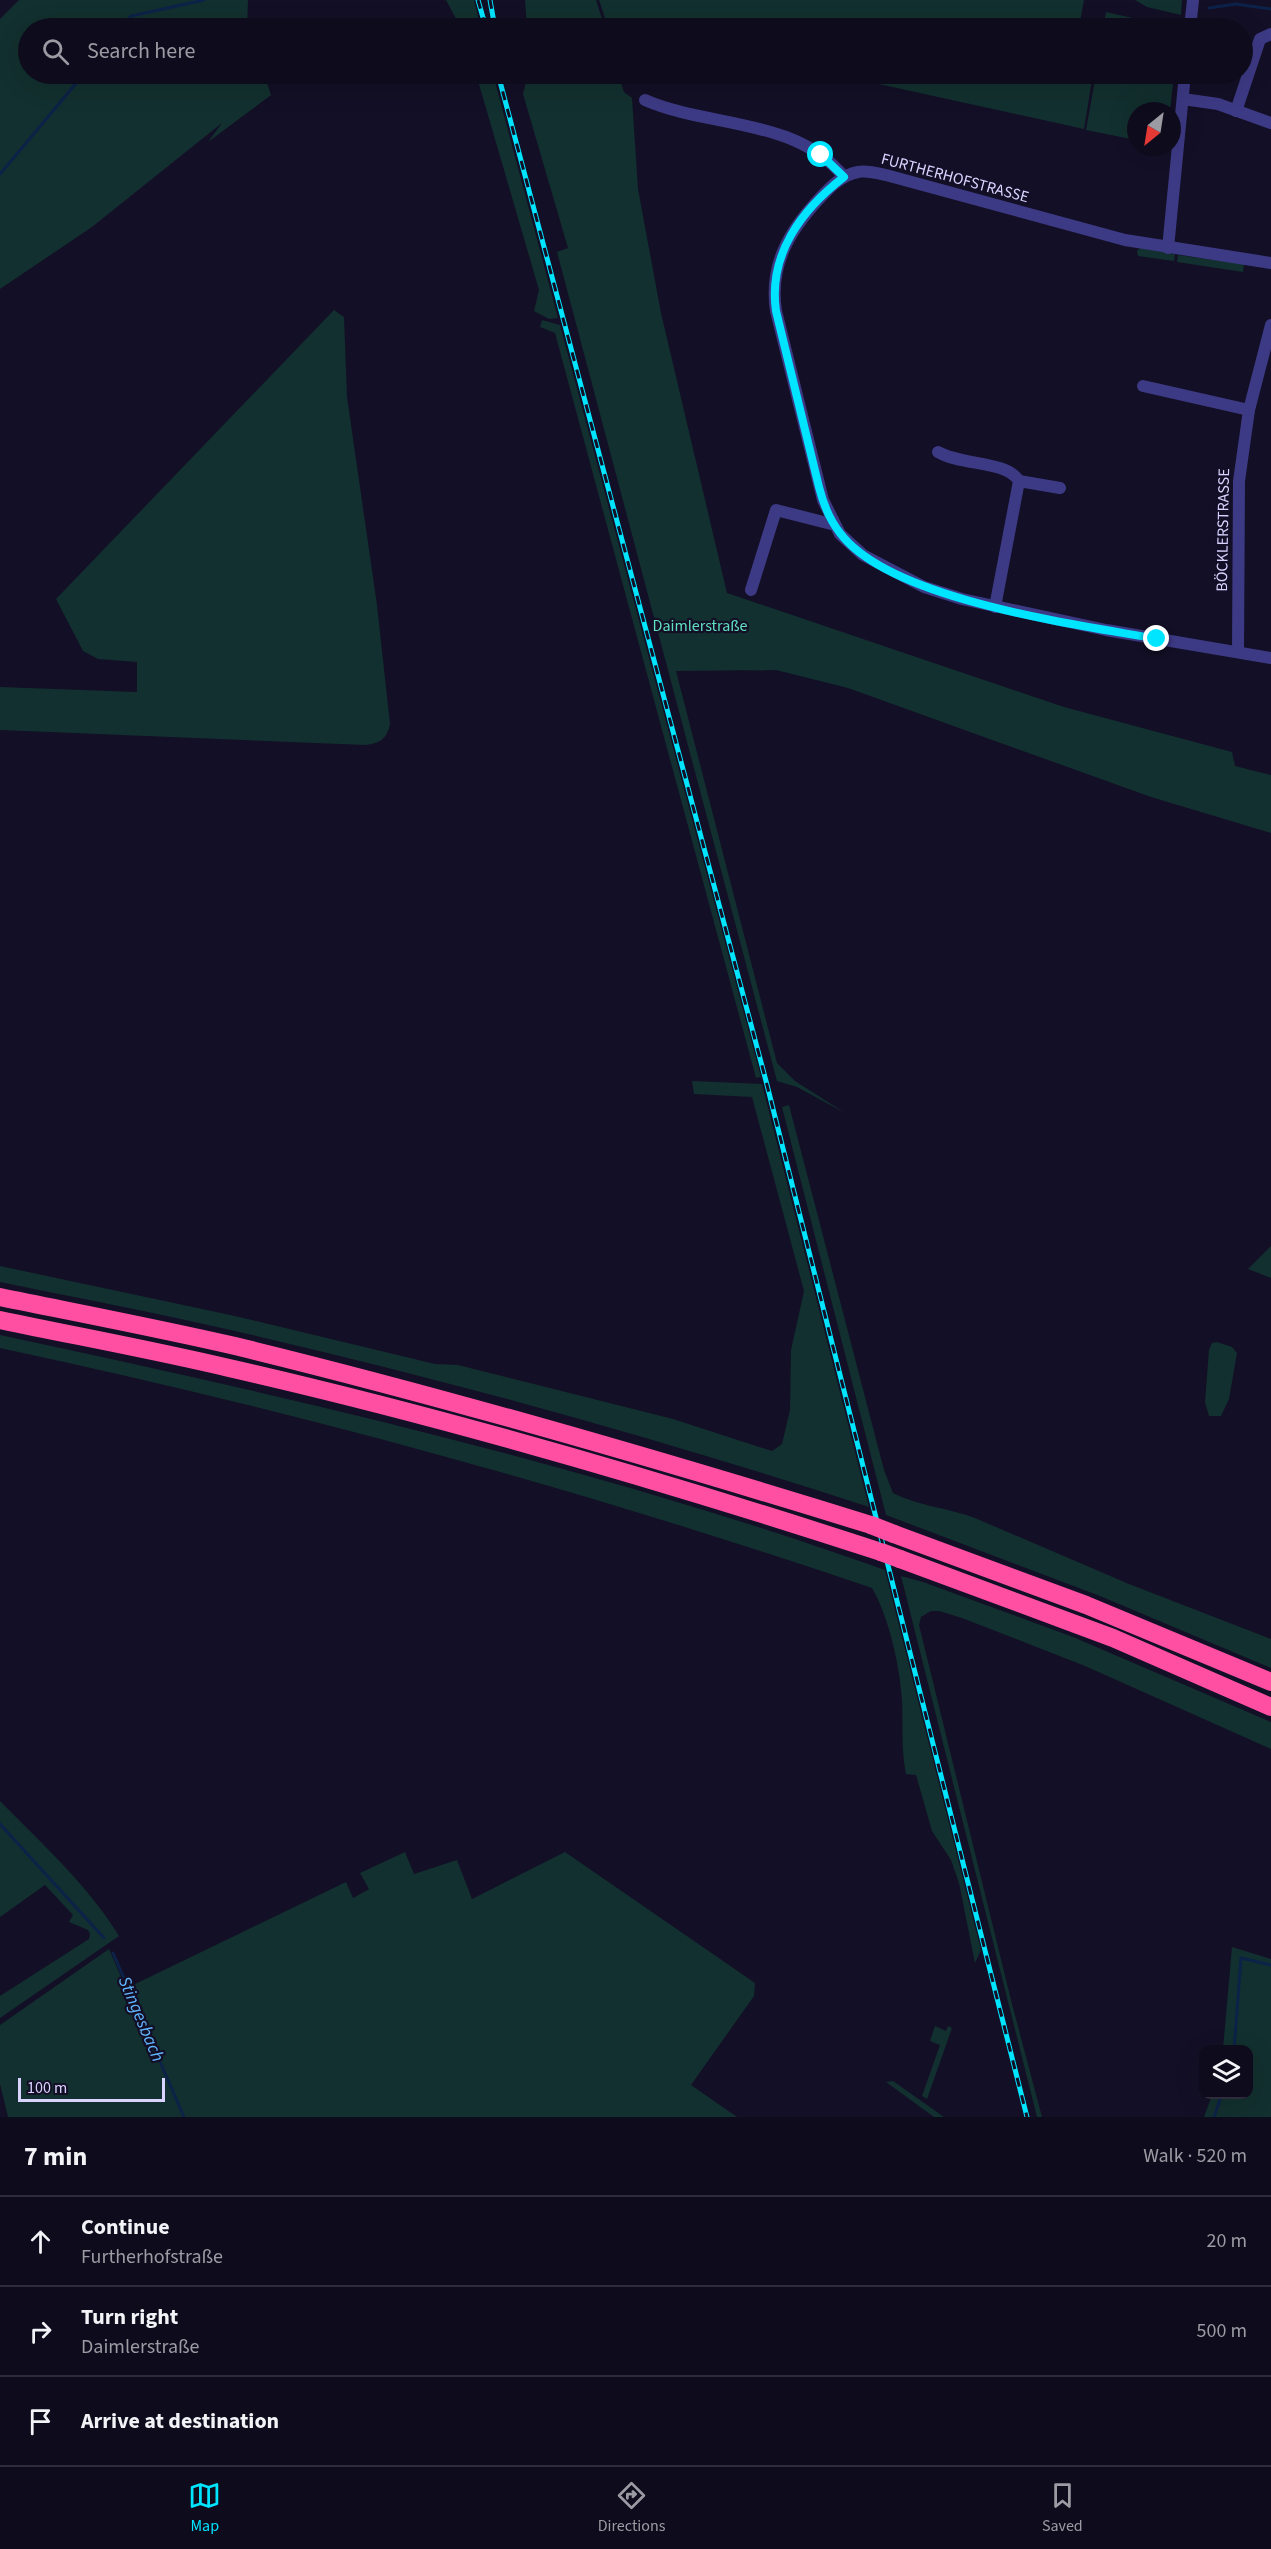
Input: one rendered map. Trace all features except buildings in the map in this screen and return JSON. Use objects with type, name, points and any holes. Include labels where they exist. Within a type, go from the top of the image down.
[{"type":"highway","points":[[0,1297],[233,1346],[459,1403],[642,1454],[871,1525],[1086,1605],[1271,1682]]},
{"type":"highway","points":[[0,1320],[229,1368],[453,1424],[723,1501],[900,1559],[1113,1638],[1271,1707]]},
{"type":"street","points":[[1191,18],[1193,0]]},
{"type":"street","points":[[1253,60],[1260,39],[1271,34]]},
{"type":"street","points":[[1168,248],[1184,84]]},
{"type":"street","points":[[1236,111],[1245,84]]},
{"type":"street","points":[[1183,99],[1218,104],[1271,123]]},
{"type":"street","points":[[645,100],[663,108],[767,130],[821,155],[844,177],[829,188],[794,229],[780,255],[773,288],[776,311],[819,487],[835,525],[853,547],[887,569],[937,592],[995,607],[1271,658]]},
{"type":"street","name":"FURTHERHOFSTRASSE","points":[[844,177],[859,171],[886,175],[1082,230],[1168,248],[1271,263]]},
{"type":"street","name":"BÖCKLERSTRASSE","points":[[1238,652],[1237,514],[1239,481],[1249,410],[1271,325]]},
{"type":"street","points":[[1143,386],[1249,410]]},
{"type":"street","points":[[938,452],[951,460],[1011,471],[1019,481],[1060,488]]},
{"type":"street","points":[[995,607],[1019,481]]},
{"type":"street","points":[[751,590],[776,510],[835,525]]},
{"type":"green space","points":[[19,0],[248,0],[247,18],[18,18],[18,84],[267,84],[271,95],[208,142],[222,123],[92,227],[0,289],[0,19]]},
{"type":"green space","points":[[446,0],[474,0],[478,18],[456,18]]},
{"type":"green space","points":[[525,0],[596,0],[602,18],[526,18]]},
{"type":"green space","points":[[599,0],[1084,0],[1081,18],[605,18]]},
{"type":"green space","points":[[1135,0],[1182,0],[1181,15],[1147,7]]},
{"type":"green space","points":[[1106,12],[1133,18],[1105,18]]},
{"type":"green space","points":[[479,84],[496,84],[558,318],[549,319],[534,311],[539,290]]},
{"type":"green space","name":"Daimlerstraße","points":[[526,84],[621,84],[624,92],[632,98],[638,189],[661,313],[727,593],[1064,707],[1232,752],[1235,766],[1271,775],[1271,833],[1151,797],[848,688],[776,670],[676,671],[777,1063],[795,1081],[845,1113],[797,1087],[777,1081],[557,252],[568,248],[523,94]]},
{"type":"green space","points":[[879,84],[1091,84],[1084,129]]},
{"type":"green space","points":[[1094,84],[1173,84],[1171,102],[1127,102],[1127,138],[1086,130]]},
{"type":"green space","points":[[1140,248],[1175,254],[1174,261],[1138,256],[1137,251]]},
{"type":"green space","points":[[1178,255],[1244,264],[1243,272],[1177,262]]},
{"type":"green space","points":[[334,310],[344,317],[347,397],[377,605],[390,724],[385,737],[366,745],[0,730],[0,687],[137,692],[137,662],[98,659],[83,651],[56,599]]},
{"type":"green space","points":[[542,320],[560,325],[761,1077],[756,1078],[555,333],[540,327]]},
{"type":"green space","points":[[692,1081],[762,1084],[869,1507],[633,1434],[475,1390],[206,1324],[0,1282],[0,1266],[235,1316],[435,1364],[458,1365],[673,1419],[772,1451],[782,1444],[790,1410],[791,1350],[804,1291],[752,1097],[694,1094]]},
{"type":"green space","points":[[789,1105],[884,1470],[893,1493],[913,1501],[975,1518],[1129,1584],[1271,1639],[1271,1668],[1100,1596],[886,1515],[782,1107]]},
{"type":"green space","points":[[1271,1246],[1271,1278],[1248,1269]]},
{"type":"green space","points":[[0,1335],[335,1410],[557,1467],[777,1533],[885,1570],[981,1950],[975,1963],[959,1883],[951,1860],[932,1831],[916,1775],[906,1774],[899,1673],[884,1613],[872,1588],[657,1518],[440,1455],[221,1398],[0,1348]]},
{"type":"green space","points":[[1217,1342],[1232,1347],[1237,1353],[1229,1399],[1221,1416],[1209,1416],[1205,1402],[1209,1350],[1212,1343]]},
{"type":"green space","points":[[901,1576],[1073,1637],[1271,1722],[1271,1749],[1085,1666],[962,1618],[939,1611],[931,1611],[921,1617],[919,1625],[1042,2117],[1037,2117]]},
{"type":"green space","points":[[0,1801],[79,1882],[119,1936],[0,2018],[0,1996],[89,1939],[90,1934],[88,1930],[69,1922],[73,1915],[45,1885],[0,1917]]},
{"type":"green space","points":[[405,1852],[414,1874],[457,1860],[472,1899],[565,1852],[755,1983],[754,1996],[691,2085],[737,2117],[8,2117],[0,2084],[0,2025],[109,1949],[134,2007],[140,2004],[131,1986],[346,1882],[353,1898],[369,1889],[360,1873]]},
{"type":"green space","points":[[1232,1947],[1271,1959],[1271,2117],[1204,2117],[1211,2099],[1253,2099],[1253,2045],[1223,2045]]},
{"type":"green space","points":[[935,2026],[946,2031],[948,2026],[952,2028],[927,2099],[922,2096],[940,2045],[930,2041]]},
{"type":"green space","points":[[893,2081],[944,2117],[934,2117],[886,2082]]},
{"type":"waterway","name":"Stingesbach","points":[[129,18],[204,0]]},
{"type":"waterway","name":"Stingesbach","points":[[1209,8],[1236,4],[1271,9]]},
{"type":"waterway","name":"Stingesbach","points":[[0,174],[76,84]]},
{"type":"waterway","name":"Stingesbach","points":[[0,1824],[104,1938]]},
{"type":"waterway","name":"Stingesbach","points":[[113,1953],[184,2117]]},
{"type":"waterway","points":[[1234,2045],[1241,1958],[1271,1965]]},
{"type":"waterway","points":[[1214,2117],[1220,2099]]},
{"type":"railway","points":[[478,0],[483,18]]},
{"type":"railway","points":[[490,0],[493,18]]},
{"type":"railway","points":[[501,84],[766,1081],[1027,2117]]},
{"type":"route","points":[[821,155],[844,177],[829,188],[807,212],[785,243],[773,288],[776,311],[819,487],[828,512],[840,534],[874,562],[937,592],[1106,630],[1157,639]]}]
